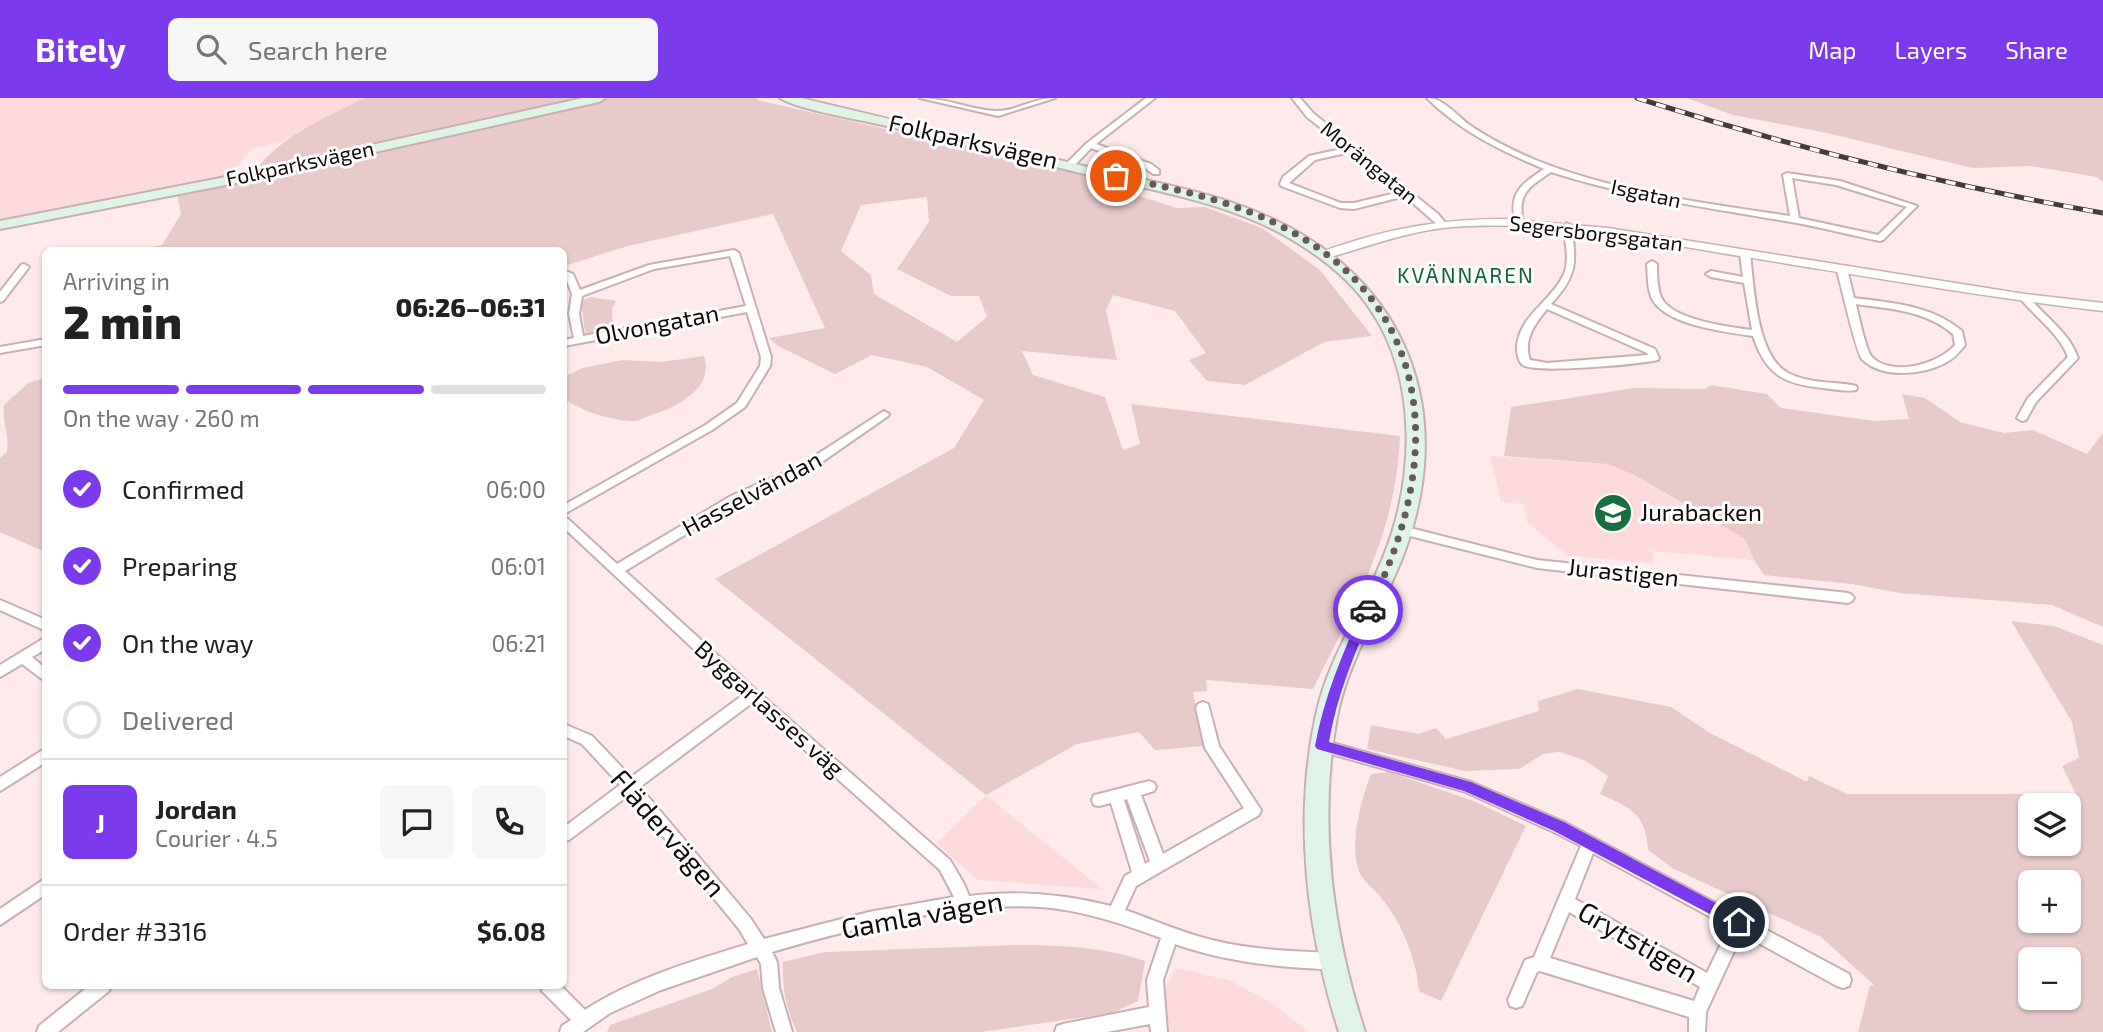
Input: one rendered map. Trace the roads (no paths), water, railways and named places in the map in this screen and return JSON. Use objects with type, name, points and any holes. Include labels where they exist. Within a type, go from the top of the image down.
[{"type":"main road","name":"Folkparksvägen","points":[[0,225],[241,178],[599,98]]},
{"type":"main road","name":"Folkparksvägen","points":[[786,98],[807,100],[1227,204],[1287,229],[1324,255],[1363,289],[1389,324],[1406,369],[1413,405],[1416,462],[1410,503],[1394,555],[1338,676],[1327,713],[1318,802],[1319,864],[1331,961],[1352,1032]]},
{"type":"street","points":[[924,98],[998,114],[1051,98]]},
{"type":"street","points":[[1070,164],[1150,98]]},
{"type":"street","name":"Morängatan","points":[[1296,98],[1310,115],[1408,193],[1443,225]]},
{"type":"street","name":"Isgatan","points":[[1431,98],[1479,135],[1551,168],[1640,194],[1795,220],[1880,238],[1913,206],[1837,183],[1787,175],[1795,220]]},
{"type":"street","points":[[1090,145],[1148,166],[1156,172]]},
{"type":"street","points":[[1351,149],[1312,158],[1286,179],[1284,184],[1339,205],[1354,206],[1408,193]]},
{"type":"street","points":[[1519,223],[1516,205],[1518,196],[1524,188],[1551,168]]},
{"type":"street","name":"Segersborgsgatan","points":[[1324,255],[1402,231],[1443,225],[1519,223],[1567,226],[2025,298],[2103,307]]},
{"type":"street","points":[[1545,305],[1651,351],[1654,358],[1596,360],[1547,366],[1525,363],[1521,351],[1536,314],[1567,277],[1571,257],[1567,226]]},
{"type":"street","points":[[567,508],[688,440],[741,405],[765,366],[766,357],[734,253],[652,267],[577,294]]},
{"type":"street","points":[[1745,254],[1763,352],[1782,374],[1817,384],[1852,388]]},
{"type":"street","name":"Segersborgsgatan","points":[[1651,264],[1655,293],[1663,307],[1705,325],[1758,334]]},
{"type":"street","points":[[0,299],[24,267]]},
{"type":"street","points":[[1842,269],[1850,300],[1865,356],[1874,364],[1901,368],[1928,366],[1944,360],[1960,345],[1958,333],[1954,328],[1932,316],[1850,300]]},
{"type":"street","points":[[567,274],[577,294],[575,314],[579,340]]},
{"type":"street","name":"Segersborgsgatan","points":[[1711,275],[1749,281]]},
{"type":"street","points":[[2022,418],[2032,400],[2073,358],[2067,344],[2040,318],[2025,298]]},
{"type":"street","name":"Olvongatan","points":[[567,342],[751,308]]},
{"type":"street","points":[[0,350],[42,343]]},
{"type":"street","name":"Hasselvändan","points":[[617,570],[735,499],[805,468],[884,414]]},
{"type":"street","name":"Byggarlasses väg","points":[[567,525],[752,695],[945,865],[960,889],[963,903]]},
{"type":"street","name":"Jurastigen","points":[[1402,530],[1537,564],[1848,598]]},
{"type":"street","points":[[0,605],[42,624]]},
{"type":"street","points":[[0,672],[42,645]]},
{"type":"street","points":[[23,657],[42,674]]},
{"type":"street","points":[[567,833],[752,695]]},
{"type":"street","points":[[1115,915],[1130,881],[1254,810],[1212,748],[1203,708]]},
{"type":"street","name":"Flädervägen","points":[[567,731],[587,740],[629,786],[762,948]]},
{"type":"street","points":[[1322,746],[1466,786],[1590,843],[1843,980]]},
{"type":"street","points":[[0,785],[42,757]]},
{"type":"street","points":[[1099,800],[1149,787]]},
{"type":"street","points":[[1132,792],[1159,864]]},
{"type":"street","points":[[1116,796],[1141,875]]},
{"type":"street","name":"Grytstigen","points":[[1540,963],[1590,843]]},
{"type":"street","points":[[0,918],[42,888]]},
{"type":"street","name":"Gamla vägen","points":[[568,1032],[582,1019],[649,986],[762,948],[907,911],[1002,898],[1039,900],[1115,915],[1195,944],[1258,956],[1331,961]]},
{"type":"street","name":"Grytstigen","points":[[1566,902],[1709,983]]},
{"type":"street","name":"Grytstigen","points":[[1697,1032],[1698,1011],[1739,922]]},
{"type":"street","points":[[1159,1032],[1155,980],[1170,934]]},
{"type":"street","points":[[762,948],[769,962],[771,988],[784,1032]]},
{"type":"street","name":"Grytstigen","points":[[1516,1000],[1531,966],[1540,963],[1698,1011]]},
{"type":"street","points":[[45,1032],[98,989]]},
{"type":"street","points":[[552,989],[582,1019]]},
{"type":"street","points":[[1063,1032],[1156,1014]]},
{"type":"railway","points":[[1637,98],[1752,133],[1868,163],[2103,213]]},
{"type":"place","name":"Jurabacken","points":[[1613,513]]},
{"type":"district","name":"KVÄNNAREN","points":[[1466,276]]}]
